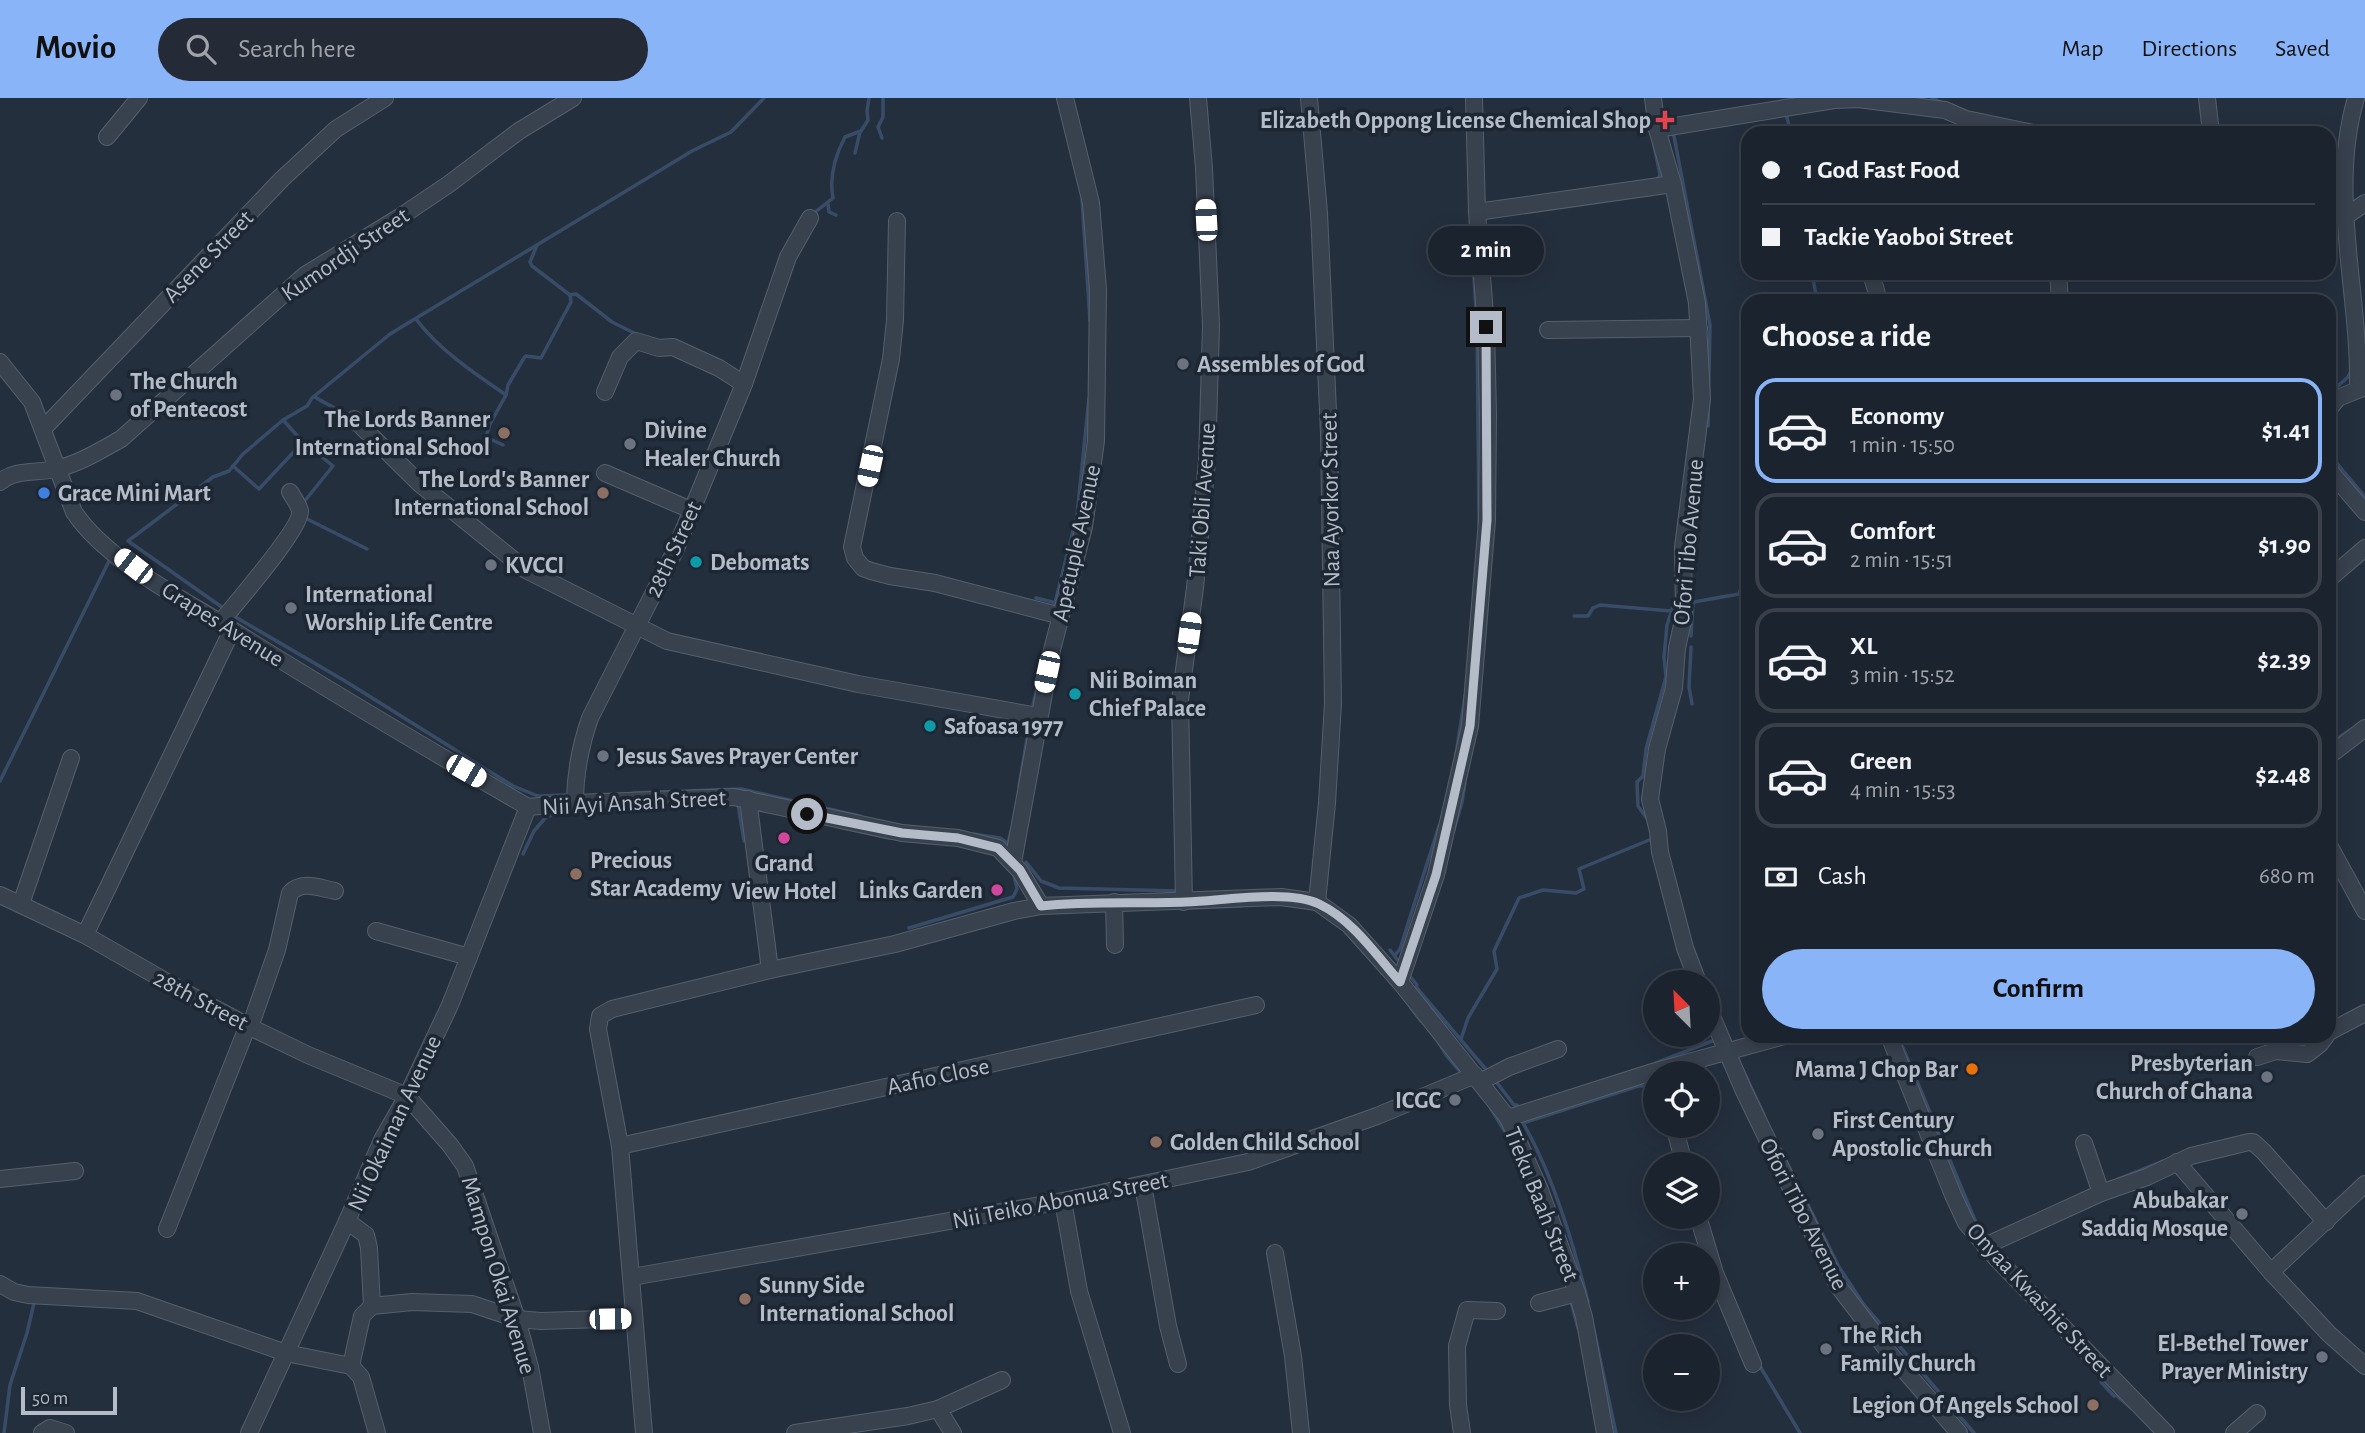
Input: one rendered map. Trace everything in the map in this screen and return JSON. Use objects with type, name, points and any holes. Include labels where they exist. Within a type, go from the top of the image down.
[{"type":"street","points":[[107,137],[139,98]]},
{"type":"street","name":"Asene Street","points":[[43,429],[282,179],[336,129],[385,98]]},
{"type":"street","name":"Kumordji Street","points":[[0,482],[9,475],[58,469],[89,458],[121,439],[305,275],[403,215],[519,131],[573,98]]},
{"type":"street","name":"Apetuple Avenue","points":[[1013,862],[1038,716],[1084,527],[1096,441],[1098,303],[1091,203],[1065,98]]},
{"type":"street","name":"Taki Obli Avenue","points":[[1184,902],[1180,700],[1195,588],[1207,461],[1210,325],[1204,168],[1198,98]]},
{"type":"street","name":"Naa Ayorkor Street","points":[[1309,98],[1319,213],[1329,433],[1334,703],[1317,902]]},
{"type":"street","points":[[1400,982],[1436,875],[1470,726],[1487,494],[1486,327],[1477,212],[1474,98]]},
{"type":"street","name":"Ofori Tibo Avenue","points":[[1653,98],[1657,129],[1672,184],[1697,303],[1702,399],[1684,533],[1684,603],[1674,688],[1670,709],[1660,735],[1650,799],[1660,852],[1693,970]]},
{"type":"street","points":[[2207,98],[2210,126]]},
{"type":"street","points":[[2336,400],[2361,388],[2346,216],[2337,194],[2349,121],[2356,98]]},
{"type":"street","points":[[1657,129],[1834,100],[1858,99],[1944,104],[1966,119],[2000,126]]},
{"type":"street","points":[[1477,212],[1672,184]]},
{"type":"street","points":[[2346,216],[2365,204]]},
{"type":"street","points":[[2346,216],[2365,218]]},
{"type":"street","name":"28th Street","points":[[575,803],[575,773],[586,728],[675,551],[744,384],[788,257],[810,218]]},
{"type":"street","points":[[897,221],[895,320],[891,359],[852,547],[855,558],[863,568],[890,576],[935,583],[1061,616]]},
{"type":"street","points":[[1548,330],[1699,328]]},
{"type":"street","points":[[605,392],[620,357],[636,341],[659,348],[673,347],[684,351],[744,384]]},
{"type":"street","name":"Grapes Avenue","points":[[0,362],[32,402],[75,512],[95,537],[133,566],[226,626],[353,705],[528,807]]},
{"type":"street","points":[[354,419],[420,484],[526,570],[667,641],[858,684],[1038,716]]},
{"type":"street","points":[[605,473],[691,510]]},
{"type":"street","points":[[2336,478],[2365,512]]},
{"type":"street","points":[[85,935],[226,626],[298,520],[300,510],[289,492]]},
{"type":"street","points":[[2336,573],[2365,548]]},
{"type":"street","points":[[2336,751],[2365,728]]},
{"type":"street","points":[[21,904],[71,758]]},
{"type":"street","name":"Nii Ayi Ansah Street","points":[[528,807],[734,797],[902,833],[958,838],[998,848],[1013,862],[1041,906]]},
{"type":"street","points":[[748,799],[770,970]]},
{"type":"street","name":"Nii Okaiman Avenue","points":[[249,1433],[382,1140],[407,1096],[450,1006],[528,807]]},
{"type":"street","points":[[2336,858],[2365,911]]},
{"type":"street","points":[[167,1229],[277,950],[290,893],[303,885],[335,891]]},
{"type":"street","name":"28th Street","points":[[0,895],[85,935],[249,1026],[308,1055],[407,1096]]},
{"type":"street","name":"Tieku Baah Street","points":[[620,1146],[598,1029],[600,1016],[612,1009],[770,970],[895,944],[1041,906],[1281,897],[1317,902],[1349,925],[1400,982],[1508,1118],[1540,1190],[1577,1293],[1584,1317],[1605,1433]]},
{"type":"street","points":[[1114,902],[1115,945]]},
{"type":"street","points":[[376,930],[469,957]]},
{"type":"street","name":"Aafio Close","points":[[620,1146],[1256,1005]]},
{"type":"street","points":[[2336,1029],[2365,1013]]},
{"type":"street","name":"Ofori Tibo Avenue","points":[[1720,1038],[1838,1286],[1891,1355],[1959,1433]]},
{"type":"street","points":[[1700,1061],[1756,1043]]},
{"type":"street","name":"Onyaa Kwashie Street","points":[[1893,1043],[1966,1223],[2166,1433]]},
{"type":"street","points":[[2257,1057],[2276,1051],[2307,1054],[2321,1043]]},
{"type":"street","name":"Nii Teiko Abonua Street","points":[[632,1277],[1063,1201],[1248,1162],[1558,1049]]},
{"type":"street","points":[[1508,1118],[1643,1082]]},
{"type":"street","name":"Mampon Okai Avenue","points":[[407,1096],[465,1166],[517,1319],[530,1367],[542,1433]]},
{"type":"street","points":[[1986,1246],[2177,1162],[2208,1151],[2253,1142],[2326,1222]]},
{"type":"street","points":[[2084,1143],[2101,1194]]},
{"type":"street","points":[[620,1146],[644,1433]]},
{"type":"street","points":[[2177,1162],[2271,1272],[2329,1334],[2365,1366]]},
{"type":"street","points":[[0,1179],[75,1171]]},
{"type":"street","points":[[2271,1272],[2365,1184]]},
{"type":"street","points":[[1143,1185],[1168,1326],[1178,1364]]},
{"type":"street","points":[[1063,1201],[1079,1291],[1122,1433]]},
{"type":"street","points":[[347,1222],[366,1235],[372,1306]]},
{"type":"street","points":[[1702,1229],[1715,1273],[1753,1364]]},
{"type":"street","points":[[1276,1253],[1293,1356],[1301,1433]]},
{"type":"street","points":[[0,1284],[14,1292],[28,1295],[137,1301],[286,1353],[351,1366],[361,1377],[377,1433]]},
{"type":"street","points":[[1539,1303],[1577,1293]]},
{"type":"street","points":[[351,1366],[362,1316],[372,1306],[412,1303],[472,1304],[517,1319],[541,1321],[633,1318]]},
{"type":"street","points":[[1462,1433],[1458,1405],[1457,1346],[1466,1310],[1497,1311]]},
{"type":"street","points":[[795,1433],[939,1409],[1002,1380]]},
{"type":"street","points":[[939,1409],[953,1433]]},
{"type":"street","points":[[2234,1433],[2257,1413]]},
{"type":"street","points":[[42,1433],[50,1428],[65,1433]]},
{"type":"waterway","points":[[226,610],[128,541],[213,477],[229,471],[243,454],[283,420],[307,406],[312,398],[390,334],[692,151],[731,132],[764,98]]},
{"type":"waterway","points":[[814,213],[833,198],[832,174],[838,152],[845,137],[861,131],[868,120],[869,98]]},
{"type":"waterway","points":[[882,138],[878,127],[883,117],[883,98]]},
{"type":"waterway","points":[[1932,98],[1943,103]]},
{"type":"waterway","points":[[1786,114],[1789,126]]},
{"type":"waterway","points":[[1673,131],[1710,325],[1708,426]]},
{"type":"waterway","points":[[855,153],[860,132]]},
{"type":"waterway","points":[[1654,145],[1660,175],[1657,180]]},
{"type":"waterway","points":[[1082,199],[1090,321]]},
{"type":"waterway","points":[[828,204],[829,212],[836,215]]},
{"type":"waterway","points":[[1470,221],[1477,323],[1479,524]]},
{"type":"waterway","points":[[506,395],[508,385],[524,358],[541,358],[571,302],[570,295],[532,266],[530,262],[537,245]]},
{"type":"waterway","points":[[1813,280],[1816,294]]},
{"type":"waterway","points":[[570,295],[576,294],[612,322],[638,335]]},
{"type":"waterway","points":[[416,319],[446,351],[506,395],[486,437],[503,445]]},
{"type":"waterway","points":[[2336,388],[2351,371]]},
{"type":"waterway","points":[[315,397],[350,418]]},
{"type":"waterway","points":[[1053,611],[1077,515],[1089,398]]},
{"type":"waterway","points":[[233,466],[259,489],[303,442],[283,420]]},
{"type":"waterway","points":[[303,442],[333,466],[303,503]]},
{"type":"waterway","points":[[2336,462],[2365,497]]},
{"type":"waterway","points":[[430,482],[443,493]]},
{"type":"waterway","points":[[304,516],[367,549]]},
{"type":"waterway","points":[[0,781],[109,561],[119,567]]},
{"type":"waterway","points":[[1688,603],[1739,594],[1741,588]]},
{"type":"waterway","points":[[1036,598],[1056,603]]},
{"type":"waterway","points":[[1691,636],[1693,603]]},
{"type":"waterway","points":[[1648,820],[1638,806],[1637,782],[1643,776],[1646,749],[1666,677],[1664,657],[1667,625],[1674,604],[1681,604]]},
{"type":"waterway","points":[[1574,616],[1588,616],[1593,608],[1600,605],[1671,611]]},
{"type":"waterway","points":[[232,615],[345,681],[513,786],[538,796],[565,795]]},
{"type":"waterway","points":[[1691,647],[1689,687],[1692,704]]},
{"type":"waterway","points":[[1032,710],[1041,670]]},
{"type":"waterway","points":[[1456,754],[1465,696]]},
{"type":"waterway","points":[[1019,786],[1030,721]]},
{"type":"waterway","points":[[2336,739],[2350,730]]},
{"type":"waterway","points":[[1453,833],[1465,783]]},
{"type":"waterway","points":[[633,793],[741,789],[860,816]]},
{"type":"waterway","points":[[738,805],[744,841]]},
{"type":"waterway","points":[[523,854],[534,831],[547,816],[582,811]]},
{"type":"waterway","points":[[1395,955],[1400,949],[1439,826]]},
{"type":"waterway","points":[[839,827],[889,838]]},
{"type":"waterway","points":[[1008,844],[1011,831]]},
{"type":"waterway","points":[[973,834],[1000,838],[1009,844]]},
{"type":"waterway","points":[[1461,1039],[1468,1018],[1497,969],[1494,951],[1519,898],[1543,890],[1576,893],[1584,889],[1579,869],[1654,838]]},
{"type":"waterway","points":[[1026,862],[1041,881],[1059,888],[1178,891]]},
{"type":"waterway","points":[[909,928],[1013,897],[1017,889],[1014,875]]},
{"type":"waterway","points":[[1187,908],[1242,906]]},
{"type":"waterway","points":[[1390,950],[1400,963]]},
{"type":"waterway","points":[[1409,975],[1416,987],[1489,1073]]},
{"type":"waterway","points":[[1411,1008],[1421,1021]]},
{"type":"waterway","points":[[1439,1043],[1464,1076]]},
{"type":"waterway","points":[[1901,1043],[1977,1225]]},
{"type":"waterway","points":[[1661,1061],[1697,1047]]},
{"type":"waterway","points":[[1742,1068],[1764,1115]]},
{"type":"waterway","points":[[1494,1079],[1514,1105],[1517,1105]]},
{"type":"waterway","points":[[1588,1302],[1561,1210],[1523,1123],[1643,1086]]},
{"type":"waterway","points":[[1491,1109],[1507,1135]]},
{"type":"waterway","points":[[1784,1157],[1839,1267],[1864,1305],[1974,1433]]},
{"type":"waterway","points":[[2118,1179],[2163,1161]]},
{"type":"waterway","points":[[1571,1302],[1578,1328]]},
{"type":"waterway","points":[[4,1433],[10,1385],[34,1303]]},
{"type":"waterway","points":[[1593,1326],[1616,1433]]},
{"type":"waterway","points":[[1758,1363],[1800,1433]]},
{"type":"waterway","points":[[2104,1378],[2101,1382],[2131,1408]]},
{"type":"place","name":"Elizabeth Oppong License Chemical Shop","points":[[1665,120]]},
{"type":"place","name":"Assembles of God","points":[[1183,364]]},
{"type":"place","name":"The Church of Pentecost","points":[[116,395]]},
{"type":"place","name":"The Lords Banner International School","points":[[504,433]]},
{"type":"place","name":"Divine Healer Church","points":[[630,444]]},
{"type":"place","name":"Grace Mini Mart","points":[[44,493]]},
{"type":"place","name":"The Lord's Banner International School","points":[[603,493]]},
{"type":"place","name":"Debomats","points":[[696,562]]},
{"type":"place","name":"KVCCI","points":[[491,565]]},
{"type":"place","name":"International Worship Life Centre","points":[[291,608]]},
{"type":"place","name":"Nii Boiman Chief Palace","points":[[1075,694]]},
{"type":"place","name":"Safoasa 1977","points":[[930,726]]},
{"type":"place","name":"Jesus Saves Prayer Center","points":[[603,756]]},
{"type":"place","name":"Grand View Hotel","points":[[784,838]]},
{"type":"place","name":"Precious Star Academy","points":[[576,874]]},
{"type":"place","name":"Links Garden","points":[[997,890]]},
{"type":"place","name":"Mama J Chop Bar","points":[[1972,1069]]},
{"type":"place","name":"Presbyterian Church of Ghana","points":[[2267,1077]]},
{"type":"place","name":"ICGC","points":[[1455,1100]]},
{"type":"place","name":"First Century Apostolic Church","points":[[1818,1134]]},
{"type":"place","name":"Golden Child School","points":[[1156,1142]]},
{"type":"place","name":"Abubakar Saddiq Mosque","points":[[2242,1214]]},
{"type":"place","name":"Sunny Side International School","points":[[745,1299]]},
{"type":"place","name":"The Rich Family Church","points":[[1826,1349]]},
{"type":"place","name":"El-Bethel Tower Prayer Ministry","points":[[2322,1357]]},
{"type":"place","name":"Legion Of Angels School","points":[[2093,1405]]},
{"type":"route","points":[[807,814],[902,833],[958,838],[998,848],[1020,870],[1041,906],[1281,897],[1317,902],[1349,925],[1400,982],[1436,875],[1470,726],[1487,520],[1486,327]]}]
